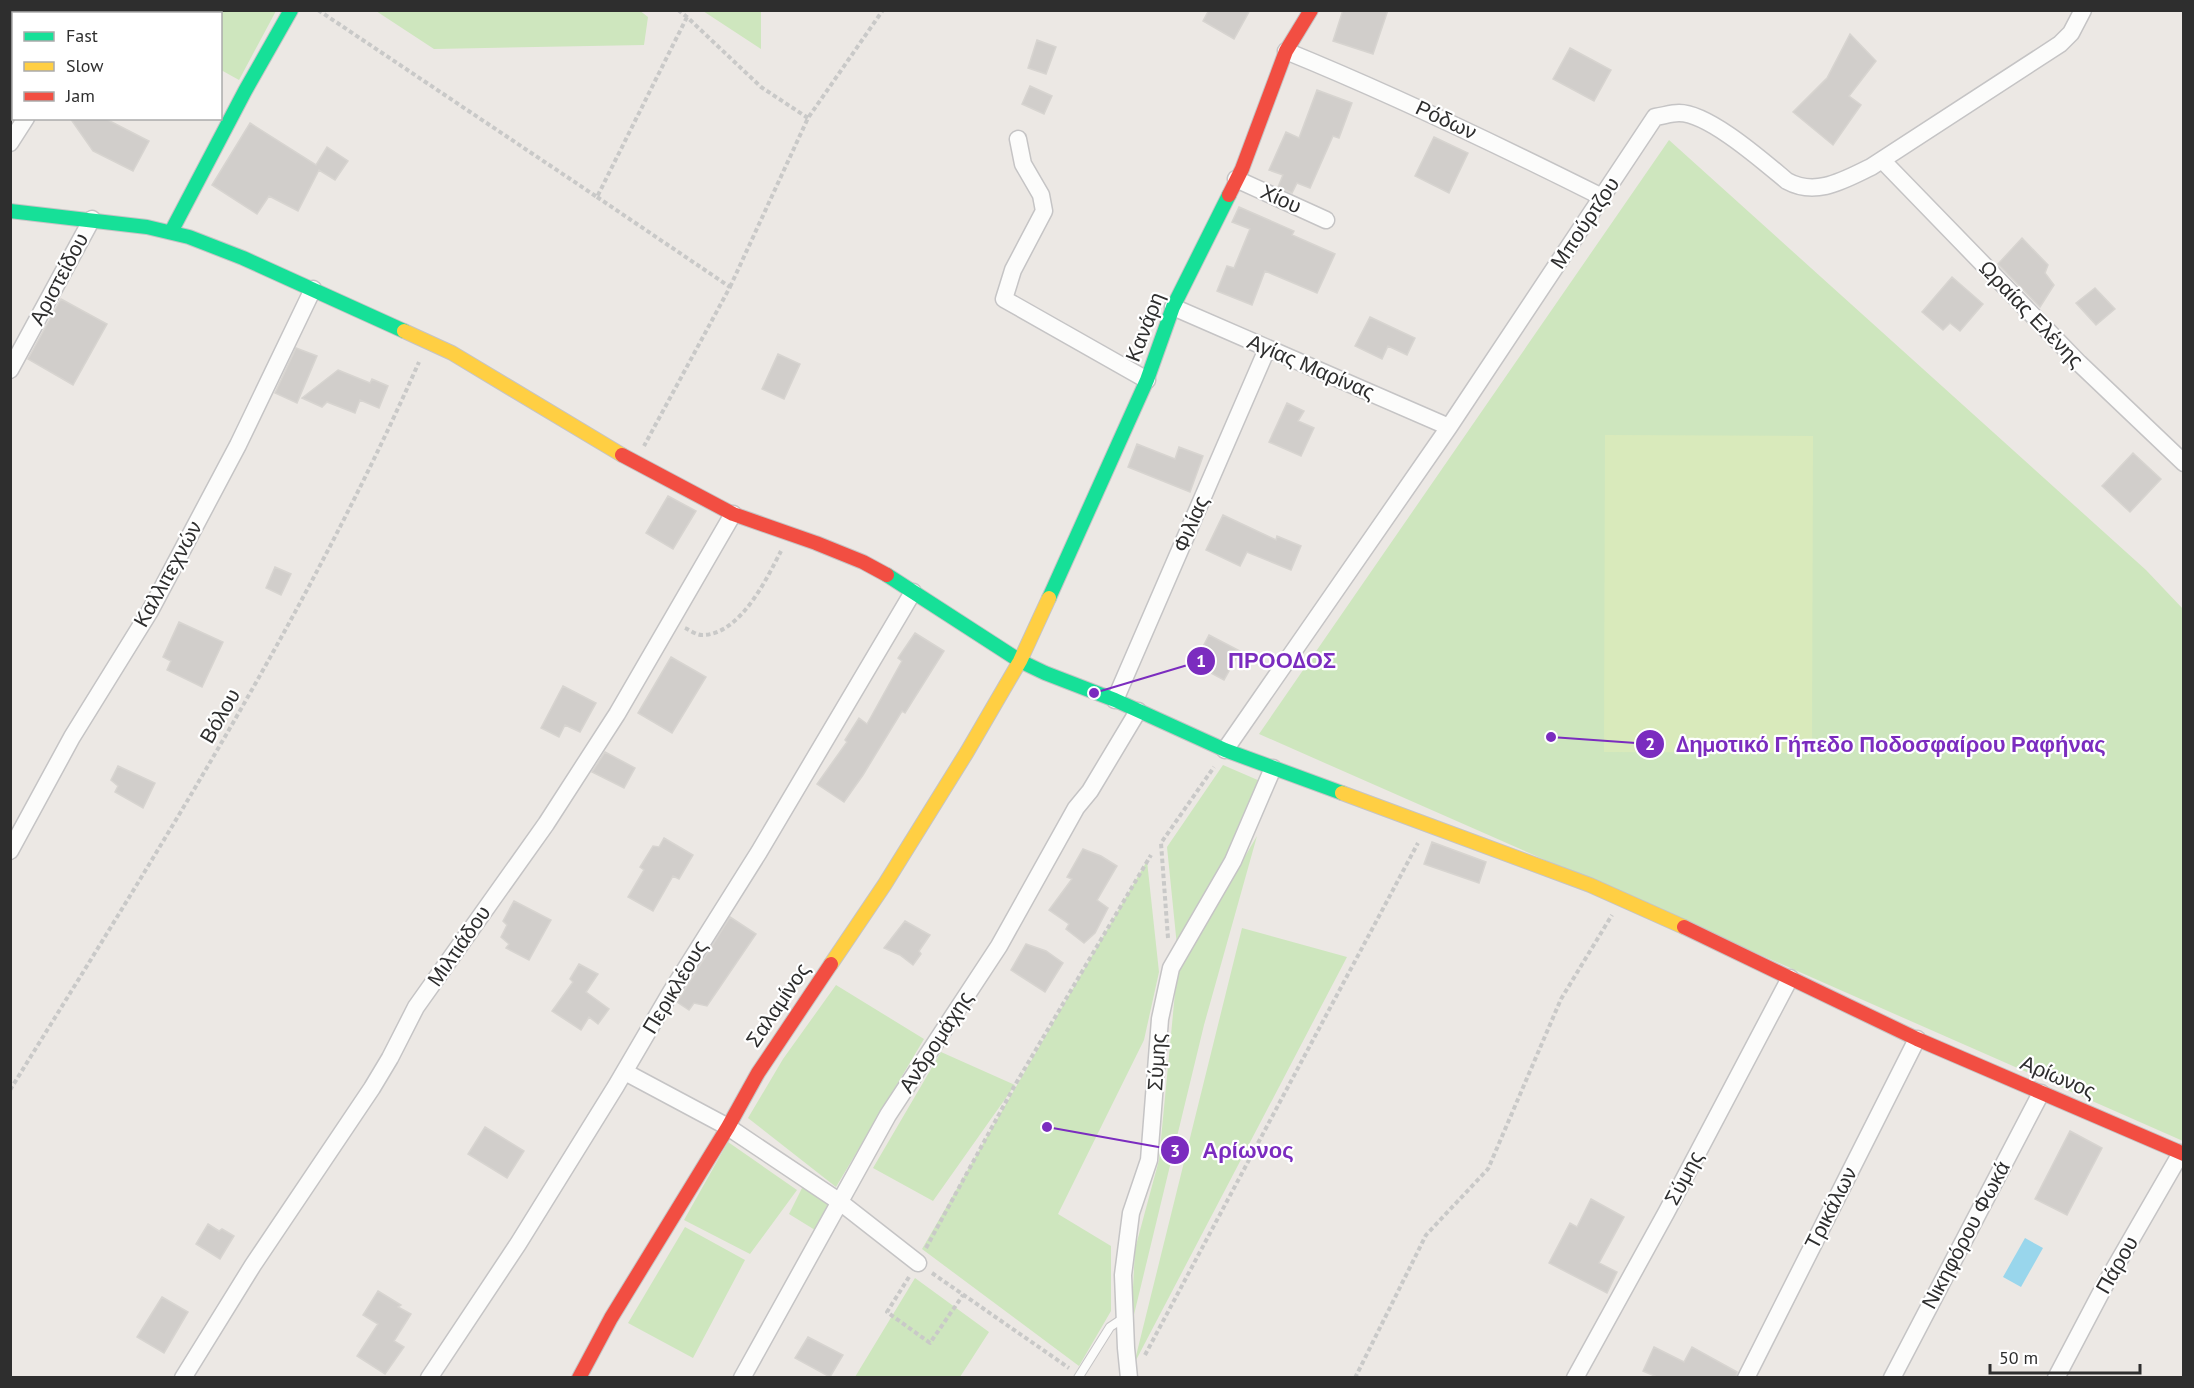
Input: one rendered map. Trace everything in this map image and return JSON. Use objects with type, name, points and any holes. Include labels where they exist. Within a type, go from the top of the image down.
[{"type":"street","points":[[171,232],[245,91],[291,10]]},
{"type":"street","name":"Κανάρη","points":[[1020,661],[1147,380],[1173,307],[1242,169],[1286,51],[1311,10]]},
{"type":"street","name":"Μπούρτζου","points":[[1226,750],[1449,427],[1655,117],[1679,113],[1695,117],[1728,136],[1797,187],[1809,189],[1840,182],[1882,160],[2060,44],[2071,33],[2083,10]]},
{"type":"street","name":"Ρόδων","points":[[1286,51],[1369,85],[1458,126],[1602,197]]},
{"type":"street","points":[[10,143],[25,120]]},
{"type":"street","points":[[1017,139],[1023,164],[1041,195],[1044,211],[1013,270],[1004,299],[1147,380]]},
{"type":"street","name":"Ωραίας Ελένης","points":[[1882,160],[2079,363],[2184,463]]},
{"type":"street","name":"Χίου","points":[[1236,178],[1326,220]]},
{"type":"street","name":"Αρίωνος","points":[[10,211],[132,224],[171,232],[224,250],[475,366],[635,463],[733,514],[863,562],[1020,661],[1115,700],[1226,750],[1549,868],[1727,946],[1917,1039],[2182,1154]]},
{"type":"street","name":"Αριστείδου","points":[[10,370],[92,219]]},
{"type":"street","name":"Καλλιτεχνών","points":[[10,851],[72,738],[150,610],[238,445],[313,290]]},
{"type":"street","name":"Αγίας Μαρίνας","points":[[1173,307],[1449,427]]},
{"type":"street","name":"Φιλίας","points":[[1115,700],[1267,349]]},
{"type":"street","name":"Μιλτιάδου","points":[[183,1377],[253,1265],[372,1088],[416,1007],[546,824],[617,714],[733,514]]},
{"type":"street","name":"Περικλέους","points":[[429,1377],[518,1244],[625,1072],[913,592]]},
{"type":"street","name":"Σαλαμίνος","points":[[579,1377],[611,1318],[728,1127],[758,1072],[885,884],[1020,661]]},
{"type":"street","name":"Ανδρομάχης","points":[[742,1377],[888,1115],[999,946],[1076,808],[1090,791],[1138,711]]},
{"type":"street","name":"Σύμης","points":[[1129,1377],[1123,1275],[1131,1213],[1149,1160],[1160,1019],[1171,968],[1233,861],[1274,768]]},
{"type":"street","name":"Σύμης","points":[[1575,1377],[1790,978]]},
{"type":"street","name":"Τρικάλων","points":[[1746,1377],[1917,1039]]},
{"type":"street","points":[[625,1072],[728,1127],[840,1203],[918,1263]]},
{"type":"street","name":"Νικηφόρου Φωκά","points":[[1892,1377],[2041,1093]]},
{"type":"street","name":"Πάρου","points":[[2056,1377],[2106,1283],[2182,1154]]},
{"type":"lane","points":[[1079,1376],[1110,1327],[1125,1317]]},
{"type":"path","points":[[318,10],[730,287]]},
{"type":"path","points":[[678,10],[761,87],[808,118]]},
{"type":"path","points":[[635,463],[730,287],[808,118],[883,10]]},
{"type":"path","points":[[597,197],[687,17]]},
{"type":"path","name":"Βόλου","points":[[10,1090],[191,797],[264,670],[346,514],[427,342]]},
{"type":"path","points":[[670,622],[700,635],[720,631],[741,615],[766,580],[788,534]]},
{"type":"path","points":[[1171,968],[1161,843],[1226,750]]},
{"type":"path","points":[[1144,1357],[1428,824]]},
{"type":"path","points":[[963,1295],[930,1343],[886,1312],[918,1263],[1015,1085],[1151,855]]},
{"type":"path","points":[[1355,1377],[1426,1235],[1488,1168],[1561,999],[1622,899]]},
{"type":"path","points":[[918,1263],[1079,1376]]},
{"type":"green space","points":[[110,10],[276,11],[239,80],[222,71],[222,12],[110,12]]},
{"type":"green space","points":[[639,10],[648,17],[644,45],[434,49],[376,11]]},
{"type":"green space","points":[[703,11],[761,11],[761,49]]},
{"type":"green space","points":[[1669,140],[2146,570],[2183,609],[2183,1141],[1259,734]]},
{"type":"green space","points":[[1605,435],[1813,436],[1812,753],[1604,752]]},
{"type":"green space","points":[[1223,765],[1260,781],[1222,868],[1177,946],[1167,847]]},
{"type":"green space","points":[[1257,836],[1204,1025],[1131,1327],[1135,1249],[1159,1160],[1177,972]]},
{"type":"green space","points":[[1147,861],[1159,972],[1144,1040],[1058,1214],[1111,1246],[1111,1311],[1079,1366],[922,1249]]},
{"type":"green space","points":[[1242,928],[1347,957],[1134,1364]]},
{"type":"green space","points":[[836,985],[924,1039],[836,1187],[748,1118],[783,1059]]},
{"type":"green space","points":[[941,1052],[1015,1085],[933,1201],[873,1168]]},
{"type":"green space","points":[[728,1142],[797,1190],[750,1254],[684,1220]]},
{"type":"green space","points":[[803,1186],[830,1205],[815,1230],[789,1214]]},
{"type":"green space","points":[[685,1227],[745,1260],[693,1358],[628,1323]]},
{"type":"green space","points":[[915,1278],[989,1332],[960,1377],[855,1377]]},
{"type":"water","points":[[2025,1238],[2043,1248],[2021,1287],[2003,1277]]},
{"type":"building","points":[[1209,10],[1250,10],[1234,39],[1203,21]]},
{"type":"building","points":[[1343,10],[1388,10],[1373,54],[1333,41]]},
{"type":"building","points":[[1850,34],[1876,61],[1849,96],[1861,105],[1833,145],[1793,112],[1827,78]]},
{"type":"building","points":[[1037,40],[1056,47],[1046,74],[1028,68]]},
{"type":"building","points":[[1570,48],[1611,70],[1594,101],[1553,79]]},
{"type":"building","points":[[1030,86],[1052,96],[1044,114],[1022,104]]},
{"type":"building","points":[[1317,90],[1352,103],[1339,138],[1333,136],[1310,188],[1297,183],[1292,193],[1278,187],[1283,175],[1269,170],[1286,132],[1299,138]]},
{"type":"building","points":[[71,120],[108,120],[149,141],[133,171],[93,151]]},
{"type":"building","points":[[250,123],[316,165],[327,147],[348,161],[335,180],[319,170],[298,211],[269,196],[257,214],[212,185]]},
{"type":"building","points":[[1434,137],[1468,153],[1449,193],[1415,176]]},
{"type":"building","points":[[1239,207],[1294,231],[1292,235],[1335,254],[1317,293],[1265,271],[1252,305],[1217,291],[1227,266],[1234,268],[1250,229],[1232,222]]},
{"type":"building","points":[[2022,238],[2048,265],[2045,273],[2054,285],[2040,307],[1998,264]]},
{"type":"building","points":[[1952,277],[1983,304],[1960,331],[1950,323],[1943,330],[1922,312]]},
{"type":"building","points":[[2095,288],[2115,309],[2096,325],[2076,303]]},
{"type":"building","points":[[61,299],[107,324],[73,385],[28,359]]},
{"type":"building","points":[[1370,317],[1415,338],[1407,355],[1388,346],[1382,359],[1355,346]]},
{"type":"building","points":[[296,348],[317,356],[297,403],[275,393]]},
{"type":"building","points":[[778,354],[800,364],[784,399],[762,389]]},
{"type":"building","points":[[338,370],[370,383],[372,379],[388,386],[379,408],[360,400],[355,413],[327,402],[322,407],[302,398]]},
{"type":"building","points":[[1287,403],[1304,411],[1298,421],[1314,428],[1301,456],[1269,442]]},
{"type":"building","points":[[1137,444],[1175,459],[1179,447],[1203,456],[1190,492],[1128,467]]},
{"type":"building","points":[[2133,453],[2161,479],[2130,512],[2102,486]]},
{"type":"building","points":[[668,496],[696,511],[673,549],[646,533]]},
{"type":"building","points":[[1223,515],[1276,540],[1277,536],[1301,546],[1291,570],[1247,552],[1240,566],[1206,550]]},
{"type":"building","points":[[275,567],[291,574],[281,595],[266,588]]},
{"type":"building","points":[[179,622],[223,642],[202,687],[167,670],[171,661],[163,657]]},
{"type":"building","points":[[915,633],[944,651],[905,713],[902,711],[844,802],[817,784],[847,742],[845,740],[859,718],[867,724],[902,661],[898,658]]},
{"type":"building","points":[[1209,635],[1240,651],[1224,680],[1194,664]]},
{"type":"building","points":[[671,657],[706,677],[672,733],[638,713]]},
{"type":"building","points":[[563,686],[596,703],[580,732],[565,725],[559,737],[541,728]]},
{"type":"building","points":[[605,752],[635,768],[624,788],[592,772]]},
{"type":"building","points":[[118,766],[155,783],[143,808],[115,792],[118,786],[111,780]]},
{"type":"building","points":[[664,838],[693,855],[679,879],[673,876],[653,911],[628,897],[644,870],[640,867],[653,846],[659,847]]},
{"type":"building","points":[[1432,842],[1486,862],[1479,883],[1424,864]]},
{"type":"building","points":[[1083,849],[1117,866],[1097,900],[1108,908],[1095,933],[1084,943],[1066,929],[1069,924],[1049,910],[1072,879],[1067,877]]},
{"type":"building","points":[[514,901],[551,920],[529,960],[506,948],[509,944],[501,937],[507,925],[503,921]]},
{"type":"building","points":[[730,917],[756,934],[707,1006],[694,1003],[689,1010],[677,1002]]},
{"type":"building","points":[[905,921],[930,935],[913,965],[900,955],[884,948]]},
{"type":"building","points":[[1026,944],[1046,951],[1063,963],[1045,992],[1011,970]]},
{"type":"building","points":[[579,964],[598,974],[586,992],[609,1009],[598,1024],[589,1017],[581,1030],[552,1011],[573,982],[570,979]]},
{"type":"building","points":[[485,1127],[524,1151],[507,1178],[468,1154]]},
{"type":"building","points":[[2070,1131],[2102,1148],[2067,1215],[2035,1199]]},
{"type":"building","points":[[1591,1199],[1624,1217],[1599,1263],[1617,1272],[1607,1293],[1549,1263],[1570,1223],[1577,1227]]},
{"type":"building","points":[[208,1224],[234,1236],[220,1259],[196,1244]]},
{"type":"building","points":[[378,1291],[411,1314],[394,1341],[404,1347],[385,1374],[357,1356],[378,1324],[363,1315]]},
{"type":"building","points":[[162,1297],[188,1312],[164,1353],[137,1337]]},
{"type":"building","points":[[808,1337],[843,1355],[830,1377],[795,1358]]},
{"type":"building","points":[[1654,1347],[1684,1362],[1692,1347],[1737,1372],[1736,1377],[1657,1377],[1643,1371]]},
{"type":"traffic: fast","points":[[171,232],[245,91],[291,10]]},
{"type":"traffic: fast","points":[[1049,598],[1147,380],[1173,307],[1229,195]]},
{"type":"traffic: fast","points":[[10,211],[147,227],[189,237],[243,258],[404,331]]},
{"type":"traffic: fast","points":[[887,575],[1020,661],[1045,673],[1115,700],[1225,750],[1342,793]]},
{"type":"traffic: slow","points":[[404,331],[452,353],[622,455]]},
{"type":"traffic: slow","points":[[831,964],[885,884],[967,752],[1020,661],[1049,598]]},
{"type":"traffic: slow","points":[[1342,793],[1590,885],[1684,927]]},
{"type":"traffic: jam","points":[[1229,195],[1242,169],[1286,51],[1311,10]]},
{"type":"traffic: jam","points":[[622,455],[733,514],[816,543],[863,562],[887,575]]},
{"type":"traffic: jam","points":[[1684,927],[1917,1039],[2184,1154]]},
{"type":"traffic: jam","points":[[579,1378],[611,1318],[728,1127],[758,1073],[831,964]]},
{"type":"place","name":"ΠΡΟΟΔΟΣ","points":[[1094,693]]},
{"type":"place","name":"Δημοτικό Γήπεδο Ποδοσφαίρου Ραφήνας","points":[[1551,737]]},
{"type":"place","name":"Αρίωνος","points":[[1047,1127]]}]
